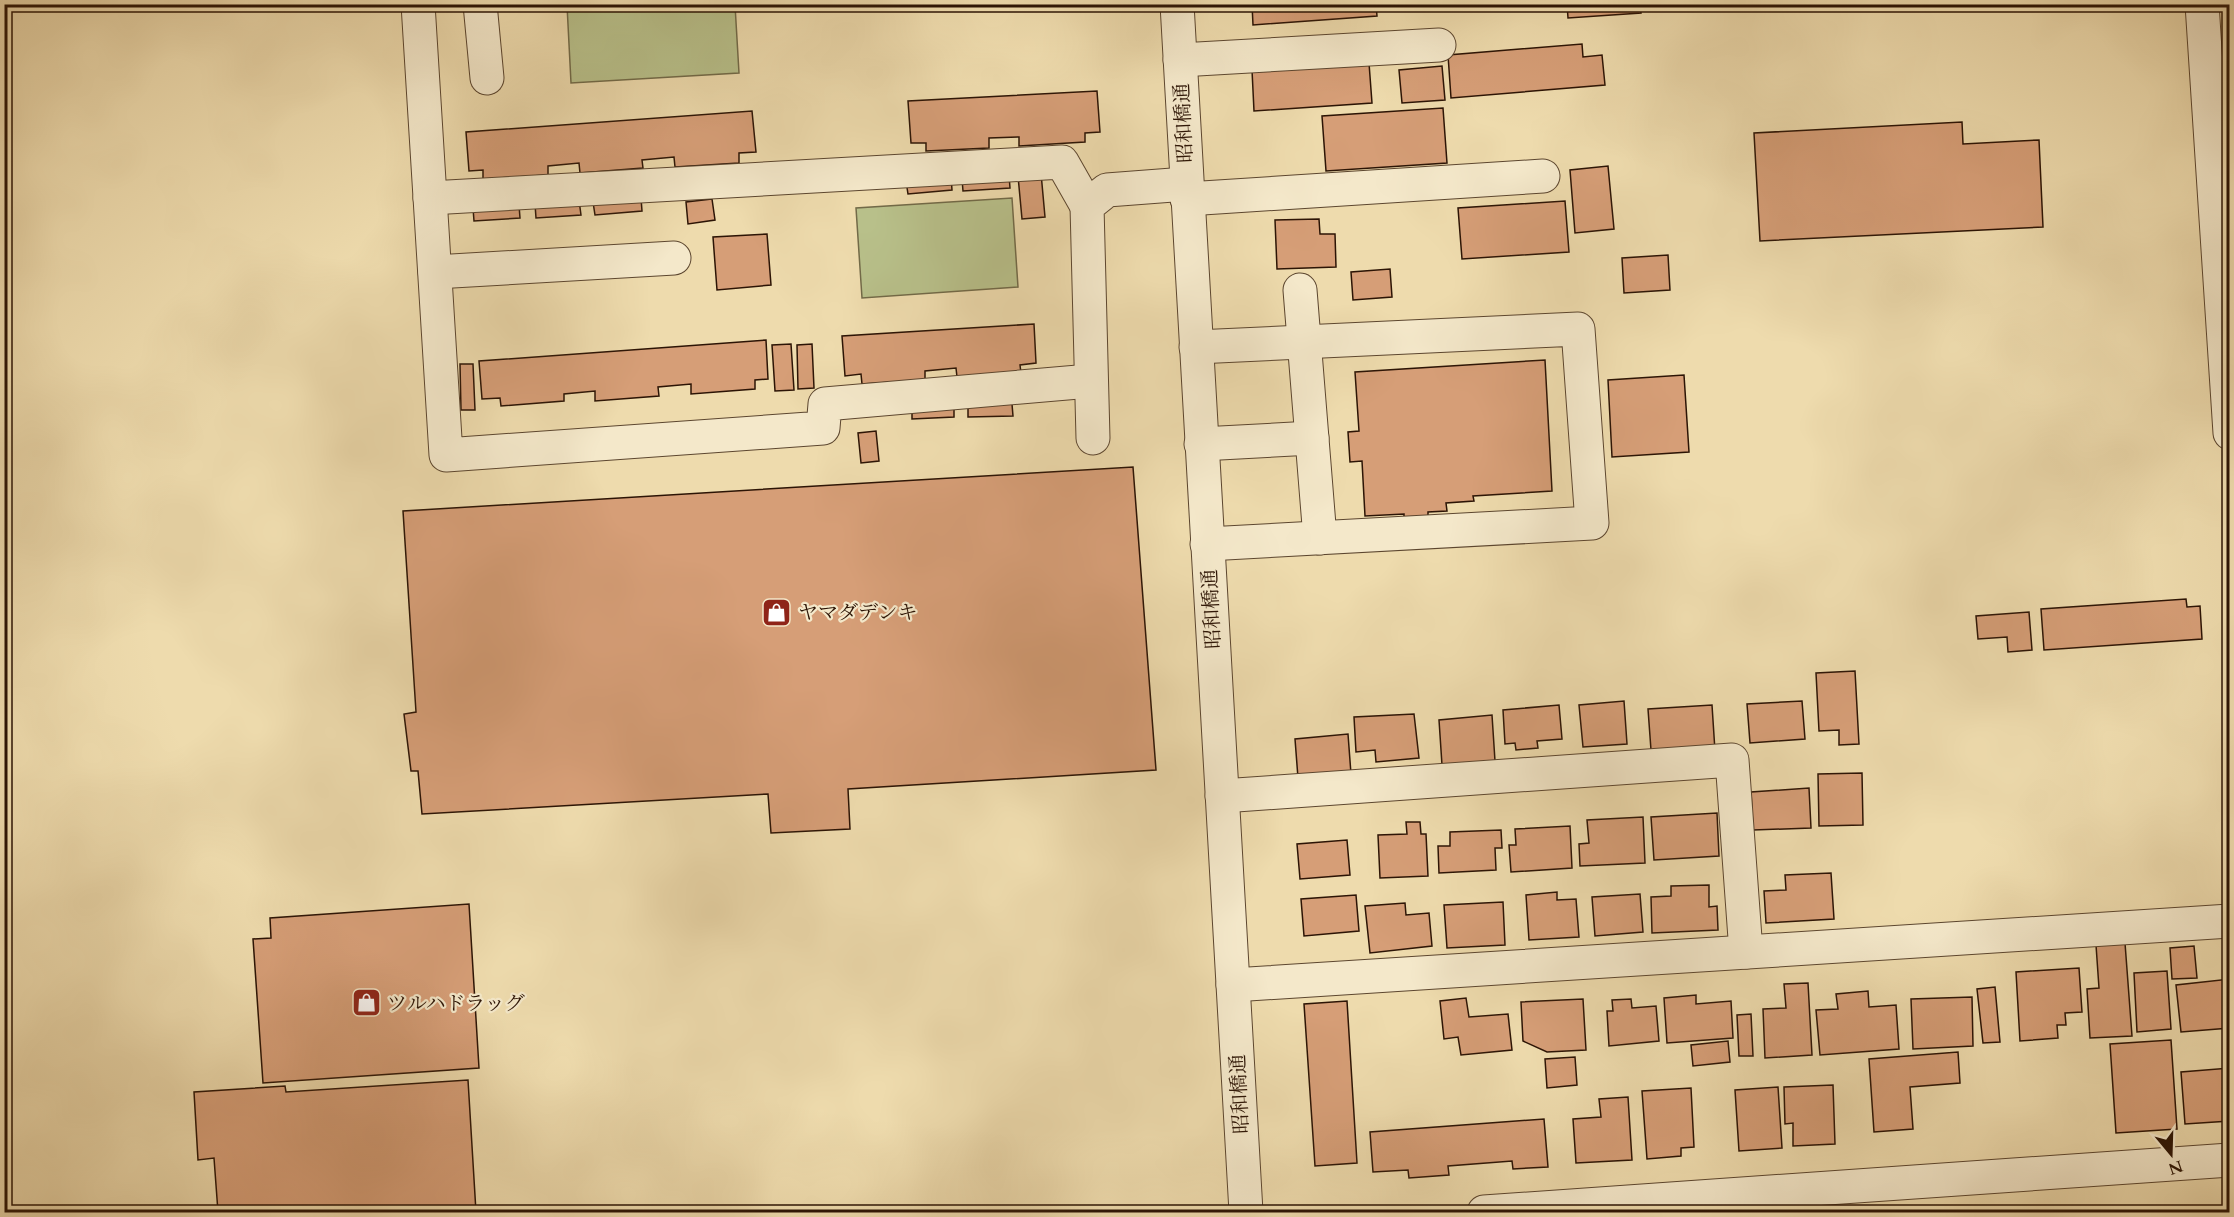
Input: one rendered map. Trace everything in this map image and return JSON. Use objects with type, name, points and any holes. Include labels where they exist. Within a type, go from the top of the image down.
[{"type":"street","points":[[418,4],[446,455],[823,428],[825,404],[1090,381]]},
{"type":"street","points":[[480,4],[487,78]]},
{"type":"street","name":"昭和橋通","points":[[1177,4],[1246,1212]]},
{"type":"street","points":[[2202,4],[2225,289],[2229,433]]},
{"type":"street","points":[[1180,60],[1439,45]]},
{"type":"street","points":[[430,198],[1062,162],[1087,206],[1093,438]]},
{"type":"street","points":[[1087,206],[1107,190],[1187,191],[1543,176]]},
{"type":"street","points":[[435,272],[674,258]]},
{"type":"street","points":[[1300,290],[1320,538]]},
{"type":"street","points":[[1196,347],[1578,329],[1592,523],[1207,544]]},
{"type":"street","points":[[1202,444],[1312,438]]},
{"type":"street","points":[[1222,796],[1732,760],[1746,952]]},
{"type":"street","points":[[1233,985],[2229,921]]},
{"type":"street","points":[[1484,1212],[1695,1205],[2229,1160]]},
{"type":"green space","points":[[567,5],[735,5],[739,73],[571,83]]},
{"type":"green space","points":[[1012,198],[1018,287],[862,298],[856,208]]},
{"type":"building","points":[[1252,4],[1376,4],[1377,16],[1253,25]]},
{"type":"building","points":[[1567,4],[1640,4],[1641,13],[1568,18]]},
{"type":"building","points":[[1582,44],[1583,57],[1602,55],[1605,85],[1451,98],[1448,55]]},
{"type":"building","points":[[1369,63],[1372,103],[1254,111],[1252,70]]},
{"type":"building","points":[[1442,66],[1445,100],[1402,103],[1399,70]]},
{"type":"building","points":[[1097,91],[1100,132],[1085,133],[1085,142],[1019,146],[1019,137],[989,138],[989,148],[926,151],[926,143],[911,143],[908,101]]},
{"type":"building","points":[[1443,108],[1447,163],[1326,171],[1322,116]]},
{"type":"building","points":[[752,111],[756,152],[739,153],[739,163],[675,167],[674,157],[642,160],[643,168],[580,173],[579,163],[548,166],[548,175],[483,179],[483,170],[469,171],[466,132]]},
{"type":"building","points":[[1962,122],[1963,144],[2039,140],[2043,227],[1760,241],[1754,133]]},
{"type":"building","points":[[1608,166],[1614,229],[1575,233],[1570,170]]},
{"type":"building","points":[[1041,173],[1045,217],[1022,219],[1018,176]]},
{"type":"building","points":[[1009,175],[1010,188],[963,191],[962,179]]},
{"type":"building","points":[[951,176],[952,190],[908,194],[906,181]]},
{"type":"building","points":[[641,198],[642,211],[595,215],[593,202]]},
{"type":"building","points":[[712,199],[715,220],[688,224],[686,202]]},
{"type":"building","points":[[579,200],[581,215],[536,218],[535,204]]},
{"type":"building","points":[[1565,201],[1569,252],[1462,259],[1458,208]]},
{"type":"building","points":[[519,205],[520,218],[474,221],[473,208]]},
{"type":"building","points":[[1319,219],[1320,234],[1335,234],[1336,267],[1277,269],[1275,220]]},
{"type":"building","points":[[767,234],[771,285],[717,290],[713,237]]},
{"type":"building","points":[[1668,255],[1670,290],[1624,293],[1622,258]]},
{"type":"building","points":[[1390,269],[1392,297],[1353,300],[1351,272]]},
{"type":"building","points":[[1034,324],[1036,363],[1020,365],[1021,373],[957,377],[956,368],[925,371],[925,380],[862,384],[861,374],[845,376],[842,336]]},
{"type":"building","points":[[766,340],[768,379],[755,380],[755,389],[691,394],[691,384],[658,387],[659,396],[595,401],[595,391],[564,394],[564,401],[501,406],[500,398],[482,399],[479,361]]},
{"type":"building","points":[[791,344],[794,390],[775,391],[772,345]]},
{"type":"building","points":[[812,344],[814,388],[798,389],[797,345]]},
{"type":"building","points":[[1545,360],[1552,491],[1473,496],[1474,501],[1446,503],[1447,511],[1428,512],[1428,520],[1404,522],[1404,514],[1365,516],[1362,461],[1350,462],[1348,432],[1359,431],[1355,372]]},
{"type":"building","points":[[460,364],[473,364],[475,410],[461,410]]},
{"type":"building","points":[[1684,375],[1689,452],[1612,457],[1608,380]]},
{"type":"building","points":[[1012,404],[1013,416],[968,417],[968,405]]},
{"type":"building","points":[[954,406],[954,417],[912,419],[912,409]]},
{"type":"building","points":[[876,431],[879,461],[861,463],[858,433]]},
{"type":"building","name":"ヤマダデンキ","points":[[1133,467],[1156,770],[848,789],[850,829],[771,833],[768,794],[422,814],[418,771],[411,771],[404,714],[416,712],[403,511]]},
{"type":"building","points":[[2186,599],[2187,607],[2200,606],[2202,639],[2044,650],[2041,609]]},
{"type":"building","points":[[2029,612],[2032,650],[2008,652],[2007,637],[1978,639],[1976,616]]},
{"type":"building","points":[[1855,671],[1859,744],[1839,745],[1839,730],[1819,731],[1816,673]]},
{"type":"building","points":[[1624,701],[1627,744],[1583,747],[1579,705]]},
{"type":"building","points":[[1802,701],[1805,739],[1750,743],[1747,704]]},
{"type":"building","points":[[1559,705],[1562,739],[1537,741],[1538,748],[1516,750],[1515,743],[1505,744],[1503,710]]},
{"type":"building","points":[[1712,705],[1715,751],[1651,750],[1648,709]]},
{"type":"building","points":[[1414,714],[1419,758],[1376,762],[1375,750],[1356,752],[1354,717]]},
{"type":"building","points":[[1492,715],[1495,761],[1442,765],[1439,720]]},
{"type":"building","points":[[1348,734],[1351,774],[1298,778],[1295,739]]},
{"type":"building","points":[[1862,773],[1863,825],[1819,826],[1818,774]]},
{"type":"building","points":[[1809,788],[1811,828],[1753,830],[1751,792]]},
{"type":"building","points":[[1717,813],[1719,856],[1654,860],[1651,817]]},
{"type":"building","points":[[1643,817],[1645,863],[1580,866],[1579,844],[1589,843],[1587,820]]},
{"type":"building","points":[[1406,822],[1420,822],[1421,834],[1426,834],[1428,876],[1380,878],[1378,835],[1407,834]]},
{"type":"building","points":[[1570,826],[1572,868],[1511,872],[1509,845],[1516,845],[1515,829]]},
{"type":"building","points":[[1501,830],[1502,848],[1495,848],[1496,870],[1439,873],[1438,846],[1450,846],[1450,832]]},
{"type":"building","points":[[1347,840],[1350,875],[1300,879],[1297,844]]},
{"type":"building","points":[[1831,873],[1834,919],[1766,923],[1764,891],[1786,890],[1785,875]]},
{"type":"building","points":[[1709,885],[1709,907],[1717,906],[1718,930],[1652,933],[1651,897],[1671,896],[1671,886]]},
{"type":"building","points":[[1557,892],[1557,900],[1576,899],[1579,937],[1529,940],[1526,895]]},
{"type":"building","points":[[1640,894],[1643,932],[1595,936],[1592,897]]},
{"type":"building","points":[[1356,895],[1359,931],[1304,936],[1301,899]]},
{"type":"building","points":[[1503,902],[1505,945],[1447,948],[1444,905]]},
{"type":"building","points":[[1405,903],[1406,915],[1429,913],[1432,946],[1370,953],[1365,906]]},
{"type":"building","name":"ツルハドラッグ","points":[[469,904],[479,1068],[263,1083],[253,939],[271,938],[270,918]]},
{"type":"building","points":[[2125,943],[2132,1036],[2090,1038],[2087,989],[2099,988],[2096,945]]},
{"type":"building","points":[[2194,946],[2197,978],[2172,979],[2170,948]]},
{"type":"building","points":[[2079,968],[2082,1012],[2065,1013],[2066,1025],[2057,1025],[2058,1038],[2020,1041],[2016,972]]},
{"type":"building","points":[[2167,971],[2171,1029],[2137,1032],[2134,973]]},
{"type":"building","points":[[2230,979],[2230,1028],[2181,1032],[2176,985]]},
{"type":"building","points":[[1808,983],[1812,1055],[1765,1058],[1763,1009],[1786,1008],[1784,984]]},
{"type":"building","points":[[1995,987],[2000,1042],[1983,1043],[1977,989]]},
{"type":"building","points":[[1868,991],[1869,1007],[1896,1005],[1899,1049],[1820,1055],[1816,1010],[1838,1009],[1836,994]]},
{"type":"building","points":[[1696,995],[1696,1004],[1731,1001],[1733,1038],[1667,1043],[1664,998]]},
{"type":"building","points":[[1972,997],[1973,1046],[1913,1049],[1911,999]]},
{"type":"building","points":[[1466,998],[1469,1017],[1508,1014],[1512,1050],[1461,1055],[1458,1037],[1444,1039],[1440,1001]]},
{"type":"building","points":[[1583,999],[1586,1050],[1547,1052],[1523,1041],[1521,1002]]},
{"type":"building","points":[[1631,999],[1632,1008],[1656,1006],[1659,1041],[1609,1046],[1607,1011],[1613,1011],[1612,1000]]},
{"type":"building","points":[[1347,1001],[1357,1163],[1315,1166],[1304,1004]]},
{"type":"building","points":[[1751,1014],[1753,1056],[1739,1056],[1737,1015]]},
{"type":"building","points":[[2171,1040],[2177,1129],[2116,1133],[2110,1044]]},
{"type":"building","points":[[1728,1041],[1730,1062],[1693,1066],[1691,1045]]},
{"type":"building","points":[[1958,1052],[1960,1083],[1910,1087],[1913,1129],[1874,1132],[1869,1059]]},
{"type":"building","points":[[1575,1057],[1577,1085],[1547,1088],[1545,1059]]},
{"type":"building","points":[[2230,1068],[2230,1121],[2185,1124],[2181,1072]]},
{"type":"building","points":[[468,1080],[476,1212],[218,1212],[214,1158],[198,1160],[194,1092],[285,1086],[286,1092]]},
{"type":"building","points":[[1833,1085],[1835,1144],[1793,1146],[1793,1123],[1785,1124],[1784,1087]]},
{"type":"building","points":[[1778,1087],[1782,1148],[1739,1151],[1735,1090]]},
{"type":"building","points":[[1691,1088],[1694,1147],[1681,1148],[1681,1156],[1647,1159],[1642,1091]]},
{"type":"building","points":[[1628,1097],[1632,1160],[1576,1163],[1573,1119],[1601,1117],[1599,1099]]},
{"type":"building","points":[[1544,1119],[1548,1167],[1513,1169],[1512,1161],[1448,1166],[1449,1175],[1409,1178],[1408,1170],[1373,1172],[1370,1132]]},
{"type":"place","name":"ヤマダデンキ","points":[[777,612]]},
{"type":"place","name":"ツルハドラッグ","points":[[366,1003]]}]
